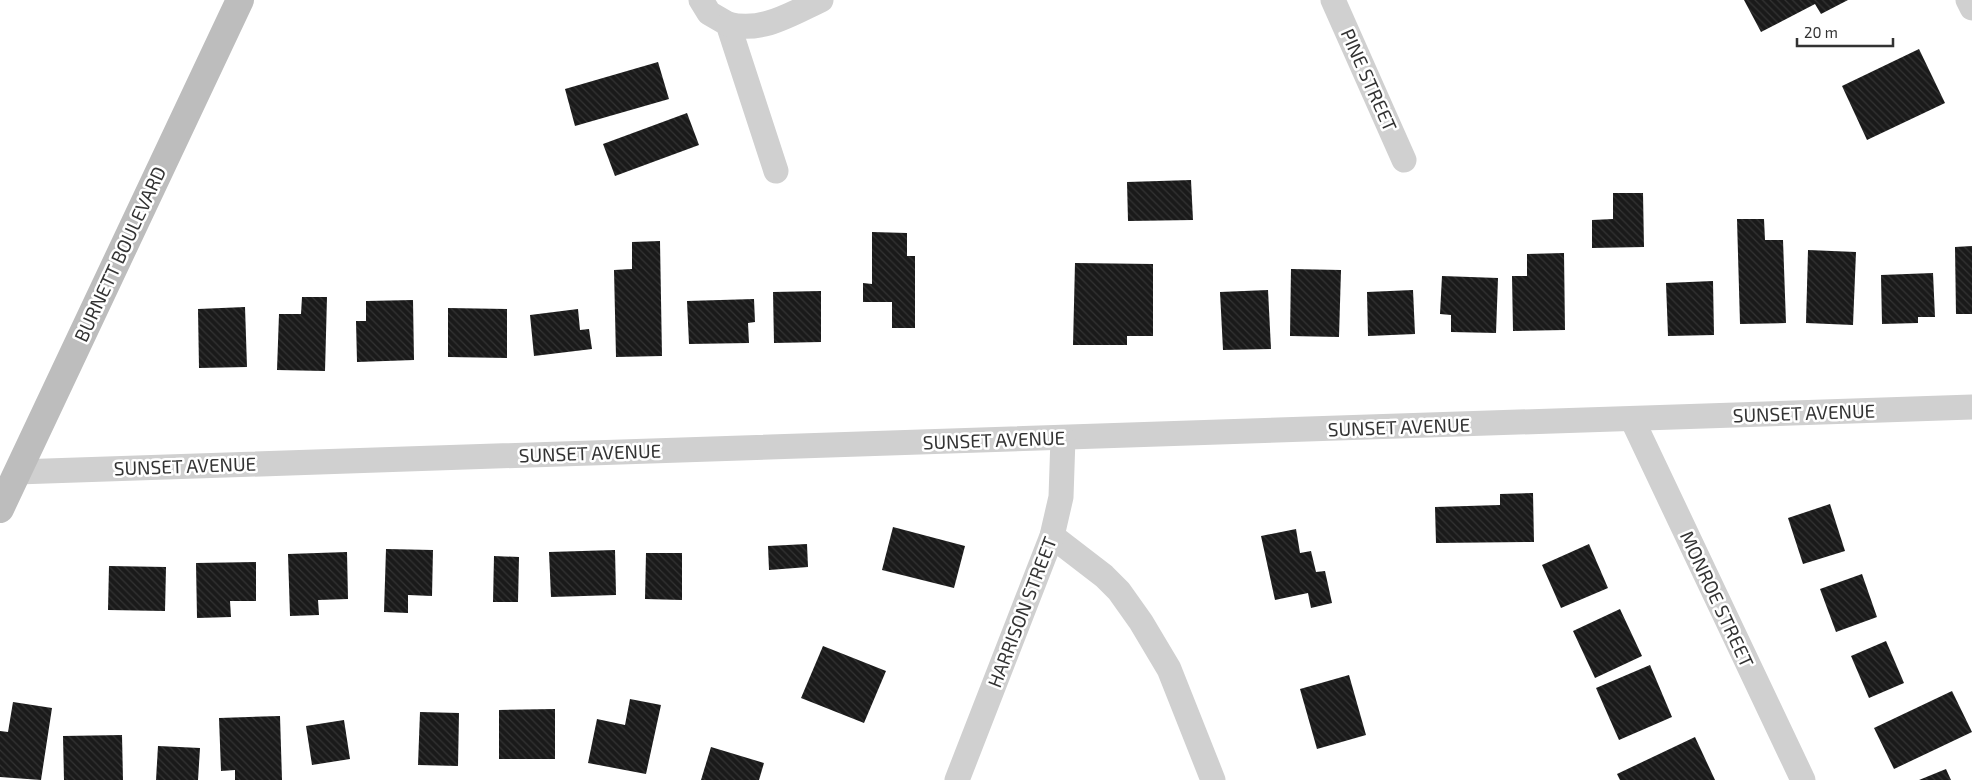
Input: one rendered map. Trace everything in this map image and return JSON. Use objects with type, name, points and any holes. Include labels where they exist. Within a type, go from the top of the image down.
[{"type":"main road","name":"BURNETT BOULEVARD","points":[[0,508],[240,0]]},
{"type":"street","points":[[701,0],[709,13],[728,24],[751,27],[784,18],[820,0]]},
{"type":"street","name":"PINE STREET","points":[[1333,0],[1404,160]]},
{"type":"street","points":[[1968,0],[1972,8]]},
{"type":"street","points":[[728,24],[776,170]]},
{"type":"street","name":"SUNSET AVENUE","points":[[17,472],[1972,407]]},
{"type":"street","name":"MONROE STREET","points":[[1632,419],[1803,780]]},
{"type":"street","name":"HARRISON STREET","points":[[956,780],[1052,536],[1061,497],[1062,438]]},
{"type":"street","points":[[1052,536],[1104,576],[1119,591],[1140,622],[1169,669],[1213,780]]},
{"type":"building","points":[[1744,0],[1848,0],[1821,14],[1815,4],[1761,32]]},
{"type":"building","points":[[1919,49],[1945,103],[1867,140],[1842,86]]},
{"type":"building","points":[[658,62],[669,99],[575,126],[565,89]]},
{"type":"building","points":[[687,113],[699,145],[615,176],[603,144]]},
{"type":"building","points":[[1191,180],[1193,220],[1128,221],[1127,182]]},
{"type":"building","points":[[1613,193],[1643,193],[1644,247],[1592,248],[1592,220],[1613,219]]},
{"type":"building","points":[[1737,219],[1764,219],[1765,240],[1783,240],[1786,323],[1740,324]]},
{"type":"building","points":[[872,232],[907,233],[907,256],[915,256],[915,328],[892,328],[892,302],[863,302],[863,283],[872,284]]},
{"type":"building","points":[[660,241],[662,356],[616,357],[614,270],[632,269],[632,242]]},
{"type":"building","points":[[1972,246],[1972,314],[1956,314],[1955,247]]},
{"type":"building","points":[[1808,250],[1856,252],[1853,325],[1806,323]]},
{"type":"building","points":[[1564,253],[1565,330],[1513,331],[1512,276],[1527,276],[1527,254]]},
{"type":"building","points":[[1075,263],[1153,264],[1153,336],[1127,336],[1127,345],[1073,345]]},
{"type":"building","points":[[1291,269],[1341,270],[1339,337],[1290,336]]},
{"type":"building","points":[[1933,273],[1935,317],[1918,317],[1918,323],[1882,324],[1881,275]]},
{"type":"building","points":[[1442,276],[1498,278],[1496,333],[1451,332],[1451,315],[1440,314]]},
{"type":"building","points":[[1713,281],[1714,335],[1668,336],[1666,283]]},
{"type":"building","points":[[1268,290],[1271,349],[1223,350],[1220,292]]},
{"type":"building","points":[[1413,290],[1415,334],[1368,336],[1367,292]]},
{"type":"building","points":[[821,291],[821,342],[774,343],[773,292]]},
{"type":"building","points":[[302,297],[327,297],[325,371],[277,370],[279,314],[301,314]]},
{"type":"building","points":[[754,299],[755,322],[748,323],[749,343],[689,344],[687,301]]},
{"type":"building","points":[[413,300],[414,360],[357,362],[356,321],[366,321],[366,301]]},
{"type":"building","points":[[245,307],[247,367],[199,368],[198,309]]},
{"type":"building","points":[[448,308],[507,309],[507,358],[448,357]]},
{"type":"building","points":[[578,309],[580,330],[589,329],[592,349],[534,356],[530,315]]},
{"type":"building","points":[[1533,493],[1534,542],[1436,543],[1435,507],[1500,505],[1500,494]]},
{"type":"building","points":[[1830,504],[1845,551],[1803,564],[1788,518]]},
{"type":"building","points":[[893,527],[965,546],[954,588],[882,570]]},
{"type":"building","points":[[1296,529],[1300,553],[1311,551],[1316,572],[1325,571],[1332,603],[1311,608],[1308,593],[1275,600],[1261,536]]},
{"type":"building","points":[[807,544],[808,567],[769,570],[768,546]]},
{"type":"building","points":[[1589,544],[1608,588],[1561,608],[1542,565]]},
{"type":"building","points":[[386,549],[433,550],[432,596],[408,595],[408,613],[384,612]]},
{"type":"building","points":[[615,550],[616,595],[551,597],[549,552]]},
{"type":"building","points":[[347,552],[348,599],[318,600],[319,615],[290,616],[288,554]]},
{"type":"building","points":[[646,553],[682,553],[682,600],[645,599]]},
{"type":"building","points":[[494,556],[519,557],[518,602],[493,602]]},
{"type":"building","points":[[256,562],[256,601],[230,601],[231,617],[197,618],[196,563]]},
{"type":"building","points":[[109,566],[166,567],[165,611],[108,610]]},
{"type":"building","points":[[1862,574],[1877,617],[1836,632],[1820,589]]},
{"type":"building","points":[[1620,609],[1642,656],[1595,678],[1573,631]]},
{"type":"building","points":[[1886,641],[1904,683],[1869,698],[1851,656]]},
{"type":"building","points":[[823,646],[886,671],[864,723],[801,698]]},
{"type":"building","points":[[1650,665],[1672,717],[1619,740],[1596,688]]},
{"type":"building","points":[[1349,675],[1366,735],[1317,749],[1300,689]]},
{"type":"building","points":[[1952,691],[1972,732],[1894,769],[1874,728]]},
{"type":"building","points":[[630,699],[661,705],[646,774],[588,763],[597,719],[625,725]]},
{"type":"building","points":[[13,702],[52,708],[41,780],[0,777],[0,731],[8,732]]},
{"type":"building","points":[[555,709],[555,759],[499,759],[499,710]]},
{"type":"building","points":[[420,712],[459,713],[458,766],[418,765]]},
{"type":"building","points":[[280,716],[282,780],[235,780],[235,770],[221,771],[219,718]]},
{"type":"building","points":[[344,720],[350,759],[312,765],[306,726]]},
{"type":"building","points":[[122,735],[123,780],[64,780],[63,736]]},
{"type":"building","points":[[1695,737],[1715,780],[1620,780],[1617,774]]},
{"type":"building","points":[[158,746],[200,748],[198,780],[156,780]]},
{"type":"building","points":[[711,747],[764,763],[759,780],[701,780]]},
{"type":"building","points":[[1946,769],[1951,780],[1919,780]]}]
